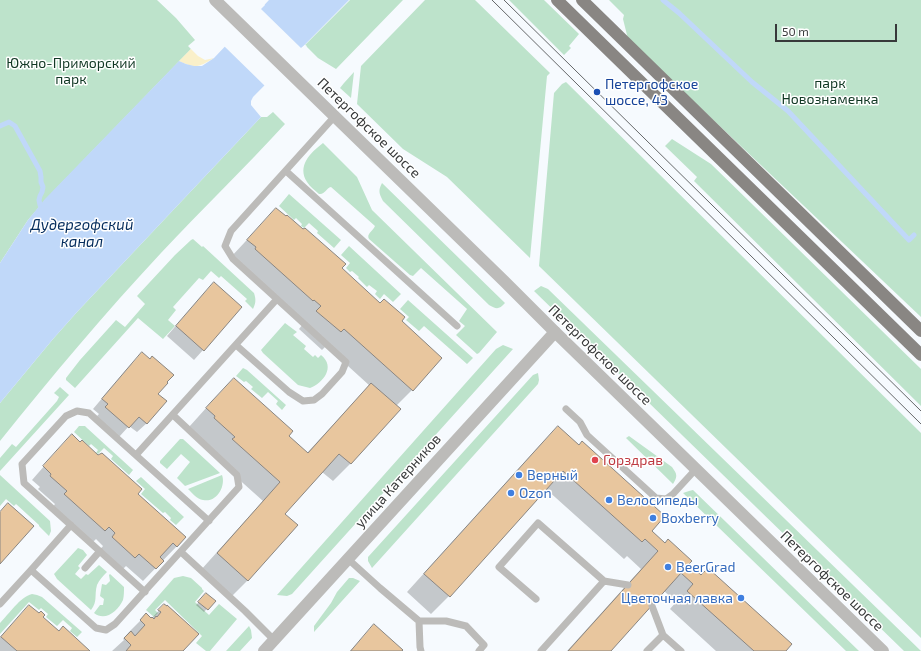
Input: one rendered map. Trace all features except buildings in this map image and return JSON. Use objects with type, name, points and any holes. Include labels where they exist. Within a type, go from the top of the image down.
[{"type":"main road","points":[[557,0],[921,355]]},
{"type":"main road","points":[[582,0],[921,331]]},
{"type":"street","name":"Петергофское шоссе","points":[[215,0],[883,651]]},
{"type":"street","name":"улица Катерников","points":[[264,651],[555,332]]},
{"type":"lane","points":[[236,345],[289,392],[303,401],[314,400],[322,394],[342,372],[346,362],[233,259],[226,246],[231,231],[335,116]]},
{"type":"lane","points":[[286,171],[457,326]]},
{"type":"lane","points":[[136,455],[277,300]]},
{"type":"lane","points":[[566,409],[580,422],[587,435],[656,498],[666,499],[674,494],[696,469]]},
{"type":"lane","points":[[145,592],[24,483],[22,464],[66,416],[77,410],[90,413],[209,521]]},
{"type":"lane","points":[[31,570],[96,628],[106,630],[115,624],[145,592],[239,487],[237,475],[173,415]]},
{"type":"lane","points":[[536,599],[499,567],[538,523],[604,581],[628,585]]},
{"type":"lane","points":[[0,604],[71,525]]},
{"type":"lane","points":[[85,568],[100,552]]},
{"type":"lane","points":[[181,552],[274,640]]},
{"type":"lane","points":[[348,559],[419,621],[446,621],[466,626],[484,645],[479,651]]},
{"type":"lane","points":[[541,651],[604,581]]},
{"type":"lane","points":[[652,606],[663,635],[681,651]]},
{"type":"lane","points":[[419,621],[421,651]]},
{"type":"lane","points":[[647,651],[663,635]]},
{"type":"green space","name":"Южно-Приморский парк","points":[[0,0],[157,0],[176,18],[195,40],[188,46],[191,49],[46,199],[28,220],[0,263]]},
{"type":"green space","points":[[350,0],[403,0],[336,69],[318,58],[305,45]]},
{"type":"green space","points":[[425,0],[475,0],[550,73],[547,76],[530,258],[447,177],[403,149],[357,104],[361,66]]},
{"type":"green space","points":[[509,0],[544,0],[579,34],[569,46],[571,48],[564,55]]},
{"type":"green space","name":"парк Новознаменка","points":[[609,0],[921,0],[921,317],[628,39],[623,19],[624,15]]},
{"type":"green space","points":[[354,72],[351,98],[340,88]]},
{"type":"green space","points":[[566,82],[921,433],[921,638],[539,266],[554,93],[562,84]]},
{"type":"green space","points":[[273,112],[285,124],[140,276],[59,369],[0,441],[0,403],[53,339],[261,117],[267,117]]},
{"type":"green space","points":[[672,139],[711,164],[921,369],[921,406],[694,181],[697,177],[665,146]]},
{"type":"green space","points":[[323,143],[357,177],[372,210],[497,332],[479,353],[477,354],[456,335],[465,326],[459,321],[467,309],[421,268],[413,276],[410,275],[369,239],[369,234],[375,226],[331,187],[319,194],[308,184],[304,176],[304,165],[306,160]]},
{"type":"green space","points":[[382,183],[505,303],[501,307],[497,308],[489,305],[383,201],[380,192]]},
{"type":"green space","points":[[289,194],[341,240],[334,248],[317,233],[318,231],[309,223],[304,228],[296,218],[294,220],[279,206]]},
{"type":"green space","points":[[193,239],[202,247],[203,246],[254,293],[255,305],[253,309],[245,301],[247,299],[221,276],[219,278],[211,271],[203,280],[199,278],[173,307],[176,310],[168,320],[175,326],[163,339],[138,318],[75,388],[66,380],[66,378],[80,360],[116,320],[125,327],[145,304],[137,296],[175,255]]},
{"type":"green space","points":[[349,246],[401,294],[393,302],[384,294],[380,299],[375,294],[377,291],[369,285],[367,287],[358,278],[359,277],[346,268],[350,263],[341,255]]},
{"type":"green space","points":[[541,286],[548,289],[921,651],[904,651],[534,291]]},
{"type":"green space","points":[[408,300],[473,358],[467,364],[424,326],[419,331],[406,320],[409,317],[400,309]]},
{"type":"green space","points":[[285,323],[297,332],[293,335],[306,346],[304,349],[313,357],[315,355],[318,358],[321,355],[325,360],[328,369],[323,379],[315,386],[310,388],[298,385],[261,350]]},
{"type":"green space","points":[[503,345],[513,349],[292,594],[287,596],[277,595],[496,349]]},
{"type":"green space","points":[[243,368],[286,405],[282,410],[276,404],[278,401],[268,392],[262,398],[251,389],[253,387],[246,381],[244,382],[236,376]]},
{"type":"green space","points":[[538,373],[538,384],[372,568],[368,561],[368,557],[533,375]]},
{"type":"green space","points":[[60,387],[69,395],[0,471],[0,458],[12,444],[16,447],[57,401],[59,397],[54,393]]},
{"type":"green space","points":[[79,426],[85,426],[133,470],[129,475],[111,459],[113,456],[104,448],[98,454],[96,453],[98,450],[91,444],[89,446],[74,432]]},
{"type":"green space","points":[[629,436],[672,467],[676,475],[676,479],[673,484],[626,438]]},
{"type":"green space","points":[[180,439],[183,439],[220,473],[185,486],[177,478],[190,462],[181,454],[167,469],[160,463],[160,461]]},
{"type":"green space","points":[[0,475],[50,521],[51,531],[49,536],[16,504],[14,506],[6,499],[0,506]]},
{"type":"green space","points":[[222,475],[223,484],[221,489],[212,499],[203,500],[195,496],[188,489]]},
{"type":"green space","points":[[141,477],[184,517],[176,525],[170,520],[171,518],[165,512],[163,513],[141,494],[145,489],[136,481]]},
{"type":"green space","points":[[693,490],[859,651],[846,651],[683,493]]},
{"type":"green space","points":[[78,548],[83,550],[87,555],[78,566],[80,568],[75,574],[81,579],[99,565],[107,572],[97,585],[95,601],[91,610],[57,579],[54,574]]},
{"type":"green space","points":[[110,574],[124,587],[124,595],[121,604],[115,611],[107,616],[102,616],[94,613],[100,605],[103,605],[104,599],[100,596],[102,584],[106,585],[110,581]]},
{"type":"green space","points":[[183,576],[191,578],[204,591],[195,602],[209,615],[219,604],[237,619],[210,651],[206,651],[196,643],[202,636],[165,600],[155,610],[158,613],[154,617],[146,610],[174,578]]},
{"type":"green space","points":[[349,578],[360,581],[314,632],[314,626],[337,592]]},
{"type":"green space","points":[[32,594],[42,597],[82,632],[77,637],[70,631],[72,628],[63,620],[57,626],[46,617],[48,614],[41,608],[39,610],[29,602],[0,634],[0,623],[19,602]]},
{"type":"green space","points":[[249,626],[252,638],[240,651],[226,651]]},
{"type":"sand","points":[[191,49],[205,60],[214,58],[197,66],[179,61]]},
{"type":"water","name":"Дудергофский канал","points":[[269,0],[349,0],[253,97],[251,105],[261,117],[77,312],[0,403],[0,263],[28,220],[45,199],[179,61],[194,66],[202,66],[214,58]]},
{"type":"pier","points":[[263,3],[265,5],[261,9],[301,48],[305,45],[307,46],[266,87],[223,45]]},
{"type":"waterway","points":[[663,0],[679,13],[752,82],[788,111],[909,240],[914,235]]},
{"type":"waterway","points":[[0,126],[9,122],[15,126],[40,171],[43,187],[39,200],[40,205]]},
{"type":"tram line","points":[[492,0],[921,424]]},
{"type":"tram line","points":[[504,0],[921,411]]},
{"type":"place","name":"Петергофское шоссе, 43","points":[[597,92]]},
{"type":"place","name":"Горздрав","points":[[595,460]]},
{"type":"place","name":"Верный","points":[[519,475]]},
{"type":"place","name":"Ozon","points":[[511,493]]},
{"type":"place","name":"Велосипеды","points":[[609,500]]},
{"type":"place","name":"Boxberry","points":[[653,518]]},
{"type":"place","name":"BeerGrad","points":[[668,567]]},
{"type":"place","name":"Цветочная лавка","points":[[741,598]]}]
